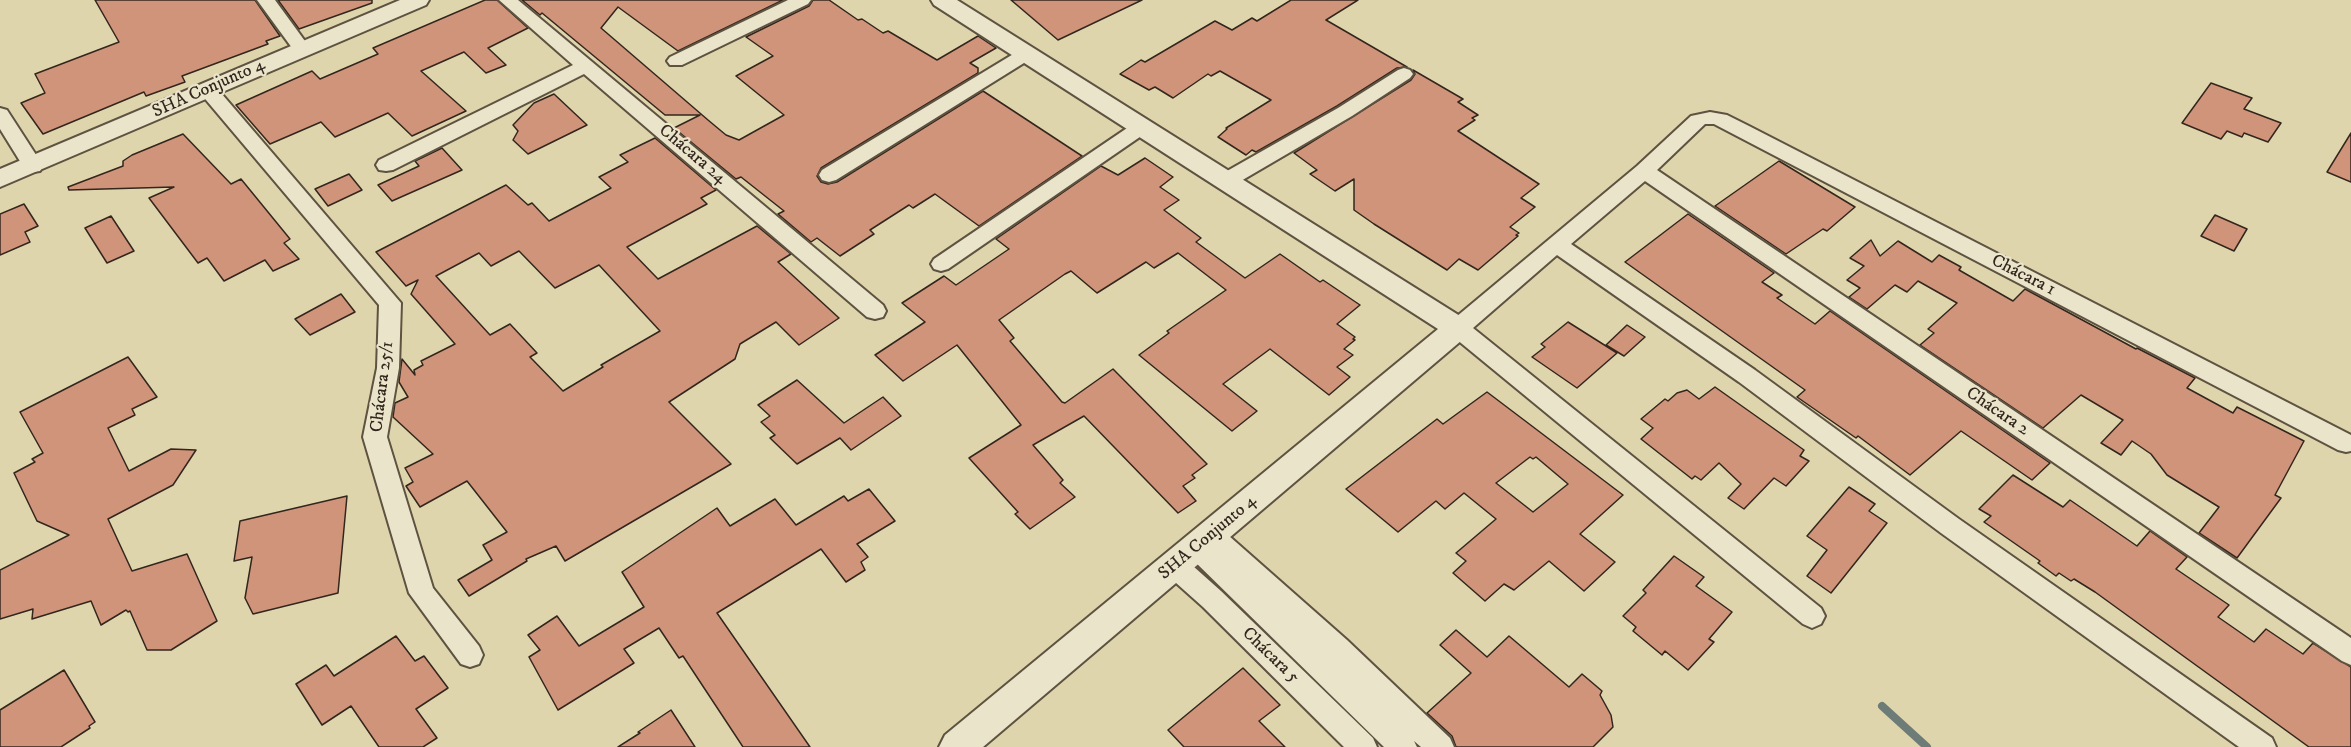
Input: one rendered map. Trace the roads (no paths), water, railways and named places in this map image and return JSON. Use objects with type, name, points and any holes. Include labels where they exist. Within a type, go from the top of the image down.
[{"type":"street","points":[[266,0],[301,48]]},
{"type":"street","name":"SHA Conjunto 4","points":[[0,179],[301,48],[418,0]]},
{"type":"street","name":"Chácara 24","points":[[508,0],[875,311]]},
{"type":"street","points":[[676,61],[802,0]]},
{"type":"street","points":[[942,0],[1458,328],[1812,616]]},
{"type":"street","points":[[829,175],[1026,54]]},
{"type":"street","points":[[386,165],[587,65]]},
{"type":"street","points":[[1227,180],[1345,112],[1404,74]]},
{"type":"street","name":"Chácara 25/1","points":[[208,90],[390,303],[388,368],[375,437],[422,593],[470,655]]},
{"type":"street","points":[[0,114],[33,166]]},
{"type":"street","name":"Chácara 1","points":[[1644,171],[1698,120],[1712,116],[2346,443]]},
{"type":"street","points":[[941,264],[1143,126]]},
{"type":"street","points":[[1458,328],[1644,171]]},
{"type":"street","name":"Chácara 2","points":[[1644,171],[2351,653]]},
{"type":"street","points":[[1557,245],[1747,376],[1950,526],[2262,747]]},
{"type":"street","name":"SHA Conjunto 4","points":[[970,743],[1194,550],[1458,328]]},
{"type":"street","points":[[1194,550],[1403,747]]},
{"type":"street","points":[[1194,550],[1338,648],[1440,747]]},
{"type":"street","name":"Chácara 5","points":[[1194,550],[1212,599],[1363,747]]},
{"type":"waterway","points":[[1882,706],[1927,747]]}]
